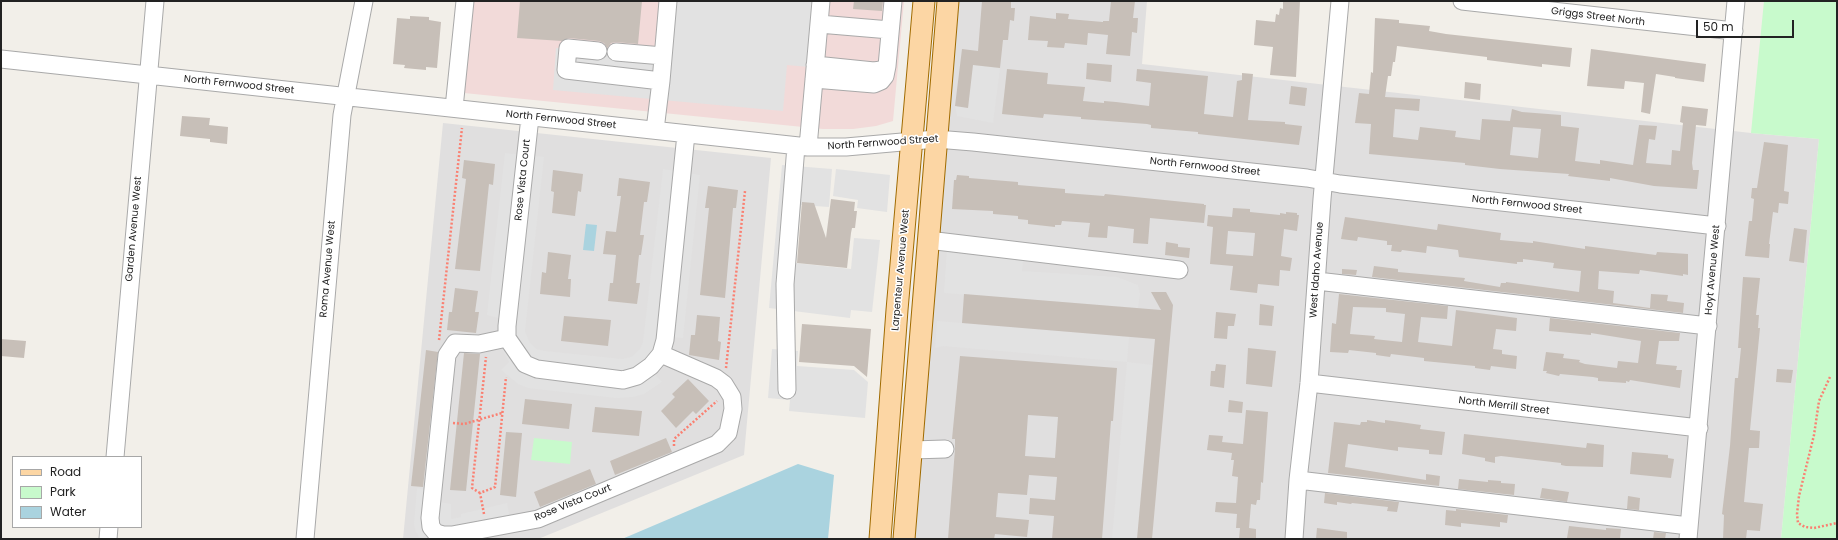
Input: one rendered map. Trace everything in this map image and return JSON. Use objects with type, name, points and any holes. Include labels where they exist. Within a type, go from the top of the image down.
[{"type":"main road","name":"Larpenteur Avenue West","points":[[880,539],[924,1]]},
{"type":"main road","points":[[904,539],[948,1]]},
{"type":"street","name":"Garden Avenue West","points":[[115,456],[155,1]]},
{"type":"street","name":"Roma Avenue West","points":[[305,539],[344,96],[352,71],[364,1]]},
{"type":"street","points":[[454,108],[465,1]]},
{"type":"street","points":[[655,130],[668,1]]},
{"type":"street","points":[[787,390],[785,284],[802,146],[815,72],[821,1]]},
{"type":"street","points":[[815,72],[874,84],[881,81],[885,76],[887,66],[893,1]]},
{"type":"street","name":"West Idaho Avenue","points":[[1294,539],[1298,480],[1309,383],[1324,181],[1340,1]]},
{"type":"street","name":"Griggs Street North","points":[[1462,1],[1734,31]]},
{"type":"street","name":"Hoyt Avenue West","points":[[1689,532],[1736,1]]},
{"type":"street","points":[[819,24],[890,30]]},
{"type":"street","points":[[598,51],[568,48],[566,70],[661,81]]},
{"type":"street","points":[[616,52],[663,56]]},
{"type":"street","name":"North Fernwood Street","points":[[1,59],[802,146],[846,147],[936,139],[1324,181],[1717,226]]},
{"type":"street","name":"Rose Vista Court","points":[[507,338],[507,326],[530,117]]},
{"type":"street","points":[[450,350],[455,343],[479,344],[507,338],[525,364],[537,369],[623,380],[637,376],[651,366],[661,354],[665,340],[686,134]]},
{"type":"street","points":[[928,240],[1178,270]]},
{"type":"street","points":[[1316,281],[1708,326]]},
{"type":"street","name":"Rose Vista Court","points":[[450,350],[448,355],[440,421],[431,527],[436,533],[443,536],[538,519],[717,444],[728,433],[733,408],[732,397],[724,384]]},
{"type":"street","points":[[661,354],[716,378],[724,384]]},
{"type":"street","name":"North Merrill Street","points":[[1309,383],[1699,428]]},
{"type":"street","points":[[912,450],[945,449]]},
{"type":"street","points":[[1298,480],[1689,532]]},
{"type":"street","points":[[108,539],[109,528]]},
{"type":"path","points":[[450,350],[439,340],[462,128]]},
{"type":"path","points":[[679,460],[674,447],[674,439],[714,405],[723,393],[744,191]]},
{"type":"path","points":[[487,350],[472,488],[480,493],[487,528]]},
{"type":"path","points":[[1830,377],[1819,401],[1814,435],[1798,496],[1797,514],[1798,523],[1806,527],[1814,528],[1837,523]]},
{"type":"path","points":[[480,493],[495,487],[506,378]]},
{"type":"path","points":[[440,421],[464,424],[502,413]]},
{"type":"shaded area","points":[[473,1],[904,1],[893,121],[876,126],[853,129],[823,129],[464,93]]},
{"type":"shaded area","points":[[675,1],[815,1],[809,67],[787,65],[783,111],[553,90],[556,48],[669,59]]},
{"type":"shaded area","points":[[956,1],[1147,1],[1142,64],[1751,133],[1819,139],[1781,539],[912,539]]},
{"type":"shaded area","points":[[960,63],[1000,68],[993,123],[957,116],[955,106],[968,107],[971,84],[958,82]]},
{"type":"shaded area","points":[[443,123],[771,158],[744,455],[538,539],[403,539]]},
{"type":"shaded area","points":[[505,153],[544,157],[525,331],[529,341],[536,349],[545,351],[622,359],[631,357],[640,349],[643,342],[663,169],[700,175],[683,338],[671,337],[654,373],[662,382],[644,394],[633,397],[616,398],[528,388],[518,384],[501,370],[509,362],[502,349],[498,335],[499,318],[487,315]]},
{"type":"shaded area","points":[[782,165],[832,169],[829,207],[801,205],[796,263],[851,269],[854,238],[880,240],[872,312],[851,310],[850,318],[769,308]]},
{"type":"shaded area","points":[[836,169],[890,175],[887,212],[857,208],[858,200],[833,196]]},
{"type":"shaded area","points":[[948,235],[1025,244],[1022,271],[1117,277],[1138,285],[1140,294],[1138,308],[944,293]]},
{"type":"shaded area","points":[[937,321],[1129,337],[1127,362],[943,346],[935,348]]},
{"type":"shaded area","points":[[772,349],[798,351],[797,366],[854,370],[868,382],[865,418],[789,411],[790,400],[768,398]]},
{"type":"shaded area","points":[[1127,362],[1153,365],[1137,539],[1112,539]]},
{"type":"shaded area","points":[[417,488],[440,491],[439,502],[451,504],[451,519],[461,517],[461,514],[507,503],[512,529],[463,539],[420,539],[414,524]]},
{"type":"green space","points":[[1764,1],[1837,1],[1837,539],[1781,539],[1819,139],[1751,133]]},
{"type":"green space","points":[[534,438],[572,442],[570,464],[531,460]]},
{"type":"water","points":[[586,224],[597,225],[594,251],[583,250]]},
{"type":"water","points":[[798,464],[834,475],[828,539],[622,539]]},
{"type":"building","points":[[520,1],[642,1],[638,44],[616,42],[611,43],[607,48],[604,43],[599,41],[569,38],[562,41],[517,38]]},
{"type":"building","points":[[854,1],[883,1],[882,11],[853,9]]},
{"type":"building","points":[[982,1],[1011,1],[1011,8],[1015,8],[1014,21],[1010,20],[1008,40],[1003,40],[1000,68],[973,65],[968,108],[955,106],[962,49],[978,51]]},
{"type":"building","points":[[1111,1],[1135,1],[1133,18],[1138,18],[1137,33],[1132,32],[1130,56],[1106,54],[1108,35],[1088,33],[1087,45],[1065,43],[1064,48],[1047,47],[1048,41],[1028,40],[1030,16],[1056,19],[1056,13],[1069,14],[1068,19],[1103,22],[1109,21]]},
{"type":"building","points":[[1283,1],[1300,1],[1296,77],[1270,75],[1273,47],[1254,45],[1256,20],[1275,22],[1276,14],[1279,15],[1280,8],[1283,9]]},
{"type":"building","points":[[410,16],[429,17],[429,20],[441,22],[437,68],[426,67],[426,70],[404,68],[405,65],[393,64],[397,18],[410,19]]},
{"type":"building","points":[[1375,18],[1399,20],[1399,23],[1430,26],[1429,31],[1446,34],[1572,48],[1570,67],[1542,64],[1542,67],[1487,60],[1487,57],[1397,46],[1391,76],[1388,76],[1385,97],[1420,99],[1419,111],[1395,109],[1393,137],[1418,140],[1420,127],[1456,131],[1455,137],[1480,140],[1482,119],[1510,121],[1512,109],[1522,112],[1561,115],[1561,126],[1579,128],[1575,161],[1600,164],[1600,160],[1633,165],[1639,125],[1657,126],[1655,140],[1649,139],[1646,163],[1671,165],[1672,150],[1680,151],[1683,123],[1680,122],[1682,106],[1708,109],[1706,126],[1696,125],[1692,163],[1693,170],[1699,170],[1697,189],[1654,186],[1610,178],[1610,181],[1568,176],[1569,174],[1500,169],[1465,165],[1465,163],[1369,154],[1371,124],[1355,123],[1359,93],[1369,94],[1371,72],[1373,73]],"holes":[[[1513,127],[1541,129],[1538,158],[1510,155]]]},
{"type":"building","points":[[1591,49],[1706,64],[1704,82],[1656,74],[1650,114],[1641,112],[1644,83],[1625,81],[1624,89],[1587,86]]},
{"type":"building","points":[[1087,63],[1112,65],[1111,82],[1086,79]]},
{"type":"building","points":[[1007,69],[1048,73],[1047,84],[1085,87],[1083,101],[1104,103],[1104,101],[1149,106],[1151,83],[1136,81],[1137,69],[1208,76],[1204,114],[1233,117],[1237,81],[1242,80],[1242,73],[1253,74],[1248,120],[1285,122],[1285,124],[1302,126],[1299,145],[1198,134],[1198,132],[1151,128],[1151,125],[1147,124],[1081,119],[1081,117],[1044,114],[1043,118],[1002,114]]},
{"type":"building","points":[[1465,82],[1481,84],[1480,100],[1464,98]]},
{"type":"building","points":[[1291,86],[1307,88],[1305,106],[1289,104]]},
{"type":"building","points":[[182,116],[210,118],[209,125],[228,127],[227,144],[210,142],[210,139],[180,136]]},
{"type":"building","points":[[1764,142],[1788,145],[1784,191],[1789,192],[1788,204],[1779,203],[1778,213],[1773,212],[1769,244],[1769,258],[1745,256],[1749,221],[1752,221],[1754,199],[1751,198],[1752,188],[1757,188]]},
{"type":"building","points":[[464,160],[495,164],[493,185],[489,184],[480,271],[455,269],[466,179],[462,178]]},
{"type":"building","points":[[553,170],[583,174],[581,192],[578,191],[575,216],[552,213],[554,192],[551,191]]},
{"type":"building","points":[[957,175],[969,176],[969,178],[1018,182],[1018,185],[1065,189],[1065,193],[1104,196],[1105,194],[1204,204],[1206,205],[1204,223],[1150,218],[1148,244],[1133,243],[1134,229],[1108,226],[1107,238],[1088,237],[1090,223],[1062,221],[1061,225],[1055,225],[1055,227],[1028,224],[1028,220],[1018,219],[1018,216],[993,214],[993,211],[952,209],[954,180],[956,180]]},
{"type":"building","points":[[619,178],[650,182],[647,202],[644,202],[640,235],[644,235],[641,255],[639,255],[636,283],[640,283],[637,304],[608,301],[610,283],[613,283],[616,255],[603,254],[606,231],[616,232],[621,196],[617,196]]},
{"type":"building","points":[[708,186],[738,190],[736,208],[733,208],[725,298],[700,295],[709,208],[705,208]]},
{"type":"building","points":[[831,199],[855,202],[854,211],[857,211],[855,228],[852,228],[851,233],[847,268],[797,263],[802,202],[814,203],[826,238]]},
{"type":"building","points":[[1233,208],[1250,209],[1250,212],[1280,215],[1280,213],[1286,214],[1286,212],[1297,213],[1297,215],[1299,215],[1297,231],[1284,229],[1281,256],[1292,258],[1290,271],[1280,270],[1279,286],[1258,284],[1257,293],[1230,290],[1233,266],[1210,264],[1213,227],[1207,226],[1208,215],[1232,217]],"holes":[[[1228,231],[1255,233],[1253,256],[1226,254]]]},
{"type":"building","points":[[1345,217],[1437,230],[1438,224],[1501,233],[1500,240],[1533,243],[1533,241],[1585,249],[1585,246],[1656,255],[1657,252],[1688,254],[1688,275],[1683,274],[1683,276],[1640,270],[1639,274],[1599,271],[1598,289],[1614,291],[1613,303],[1650,308],[1651,294],[1668,295],[1667,301],[1684,303],[1683,313],[1372,277],[1374,266],[1398,269],[1398,272],[1465,278],[1464,281],[1500,287],[1501,283],[1506,282],[1579,292],[1581,271],[1553,268],[1554,263],[1523,259],[1523,262],[1517,262],[1517,264],[1459,257],[1458,250],[1427,246],[1426,253],[1402,250],[1401,252],[1391,251],[1392,245],[1387,245],[1387,241],[1358,237],[1357,241],[1341,239]]},
{"type":"building","points":[[1794,228],[1807,230],[1804,263],[1789,261]]},
{"type":"building","points":[[1166,242],[1178,244],[1178,247],[1190,248],[1189,258],[1165,255]]},
{"type":"building","points":[[548,252],[571,255],[568,279],[571,279],[570,297],[540,294],[542,272],[546,273]]},
{"type":"building","points":[[1342,269],[1357,270],[1356,275],[1342,274]]},
{"type":"building","points":[[1743,277],[1760,278],[1756,315],[1759,315],[1758,328],[1760,328],[1750,430],[1760,431],[1759,448],[1749,448],[1744,502],[1763,504],[1760,531],[1747,530],[1746,539],[1723,539],[1724,515],[1722,514],[1730,446],[1735,378],[1738,378],[1741,348],[1738,348]]},
{"type":"building","points":[[455,288],[478,291],[475,312],[479,312],[476,333],[447,330],[449,312],[452,312]]},
{"type":"building","points":[[1151,292],[1166,292],[1173,305],[1152,539],[1137,539],[1155,339],[962,323],[964,294],[1161,310]]},
{"type":"building","points":[[1339,294],[1448,306],[1447,319],[1421,317],[1418,342],[1452,346],[1456,310],[1517,318],[1516,331],[1496,329],[1493,349],[1502,350],[1502,354],[1517,356],[1516,369],[1491,366],[1490,370],[1475,368],[1475,366],[1424,361],[1424,358],[1391,354],[1390,357],[1376,355],[1376,353],[1349,350],[1348,353],[1330,352],[1332,323],[1336,324]],"holes":[[[1353,307],[1386,308],[1386,312],[1405,314],[1402,342],[1374,339],[1375,336],[1350,334]]]},
{"type":"building","points":[[1260,304],[1274,306],[1272,326],[1259,325]]},
{"type":"building","points":[[1216,312],[1236,314],[1234,326],[1228,326],[1227,339],[1214,338]]},
{"type":"building","points":[[697,315],[720,317],[718,341],[721,342],[719,360],[689,355],[691,335],[695,335]]},
{"type":"building","points":[[564,316],[611,320],[608,346],[561,341]]},
{"type":"building","points":[[1550,318],[1680,333],[1679,341],[1659,341],[1656,364],[1677,366],[1676,370],[1682,370],[1680,388],[1630,380],[1629,382],[1626,381],[1626,383],[1598,381],[1598,378],[1593,377],[1560,374],[1559,376],[1546,373],[1547,371],[1543,371],[1546,352],[1564,354],[1563,358],[1580,360],[1579,362],[1585,364],[1617,368],[1618,361],[1638,363],[1641,341],[1591,333],[1591,335],[1549,331]]},
{"type":"building","points":[[802,324],[871,329],[867,377],[854,366],[799,362]]},
{"type":"building","points":[[1,339],[26,341],[24,358],[1,356]]},
{"type":"building","points":[[1248,348],[1276,351],[1272,387],[1246,384]]},
{"type":"building","points":[[426,350],[438,352],[423,487],[411,486]]},
{"type":"building","points":[[464,353],[480,354],[466,491],[450,490]]},
{"type":"building","points":[[960,356],[1117,368],[1113,421],[1111,421],[1102,539],[1052,539],[1054,516],[1029,514],[1030,498],[1055,500],[1057,477],[1029,475],[1027,495],[998,493],[996,517],[1029,520],[1027,537],[995,534],[994,539],[948,539],[955,449],[955,439],[952,439]],"holes":[[[1028,415],[1058,417],[1055,458],[1025,456]]]},
{"type":"building","points":[[1216,364],[1226,365],[1224,388],[1210,386],[1211,371],[1215,371]]},
{"type":"building","points":[[1777,369],[1793,370],[1791,383],[1776,382]]},
{"type":"building","points":[[688,379],[709,401],[696,414],[693,411],[676,428],[661,411],[675,397],[672,394]]},
{"type":"building","points":[[525,399],[572,404],[569,429],[522,424]]},
{"type":"building","points":[[1229,400],[1243,402],[1242,413],[1228,412]]},
{"type":"building","points":[[595,407],[642,411],[639,436],[592,432]]},
{"type":"building","points":[[1246,410],[1268,412],[1263,483],[1261,482],[1260,500],[1257,500],[1256,505],[1251,504],[1249,528],[1256,529],[1256,539],[1239,539],[1240,528],[1236,528],[1237,514],[1215,512],[1216,502],[1236,503],[1238,477],[1232,476],[1234,460],[1231,460],[1232,453],[1207,450],[1209,435],[1223,436],[1222,442],[1243,444]]},
{"type":"building","points":[[1367,420],[1385,423],[1385,420],[1421,425],[1420,429],[1445,432],[1442,455],[1429,454],[1429,450],[1398,447],[1398,451],[1348,444],[1345,467],[1426,480],[1426,474],[1440,476],[1439,486],[1328,473],[1334,422],[1360,425],[1361,422],[1367,422]]},
{"type":"building","points":[[506,432],[522,433],[516,497],[500,495]]},
{"type":"building","points":[[1464,434],[1586,448],[1587,443],[1604,445],[1603,467],[1566,466],[1561,465],[1561,463],[1501,456],[1495,457],[1495,463],[1485,461],[1485,458],[1462,454]]},
{"type":"building","points":[[666,438],[672,452],[615,475],[610,461]]},
{"type":"building","points":[[1632,452],[1668,455],[1668,458],[1674,459],[1671,478],[1630,474]]},
{"type":"building","points":[[590,469],[596,484],[540,507],[534,492]]},
{"type":"building","points":[[1459,479],[1488,482],[1488,480],[1501,481],[1501,483],[1515,484],[1514,495],[1458,489]]},
{"type":"building","points":[[1542,488],[1569,492],[1567,502],[1540,498]]},
{"type":"building","points":[[1325,493],[1399,502],[1397,512],[1387,511],[1388,507],[1337,502],[1337,505],[1324,503]]},
{"type":"building","points":[[1628,496],[1640,498],[1639,510],[1627,509]]},
{"type":"building","points":[[1456,509],[1508,515],[1507,523],[1500,522],[1500,527],[1461,523],[1461,527],[1445,525],[1446,510],[1456,511]]},
{"type":"building","points":[[1569,526],[1606,530],[1606,528],[1621,529],[1620,539],[1567,538]]},
{"type":"building","points":[[1317,528],[1347,532],[1347,539],[1316,539]]},
{"type":"building","points":[[1654,532],[1666,533],[1665,539],[1653,539]]}]
